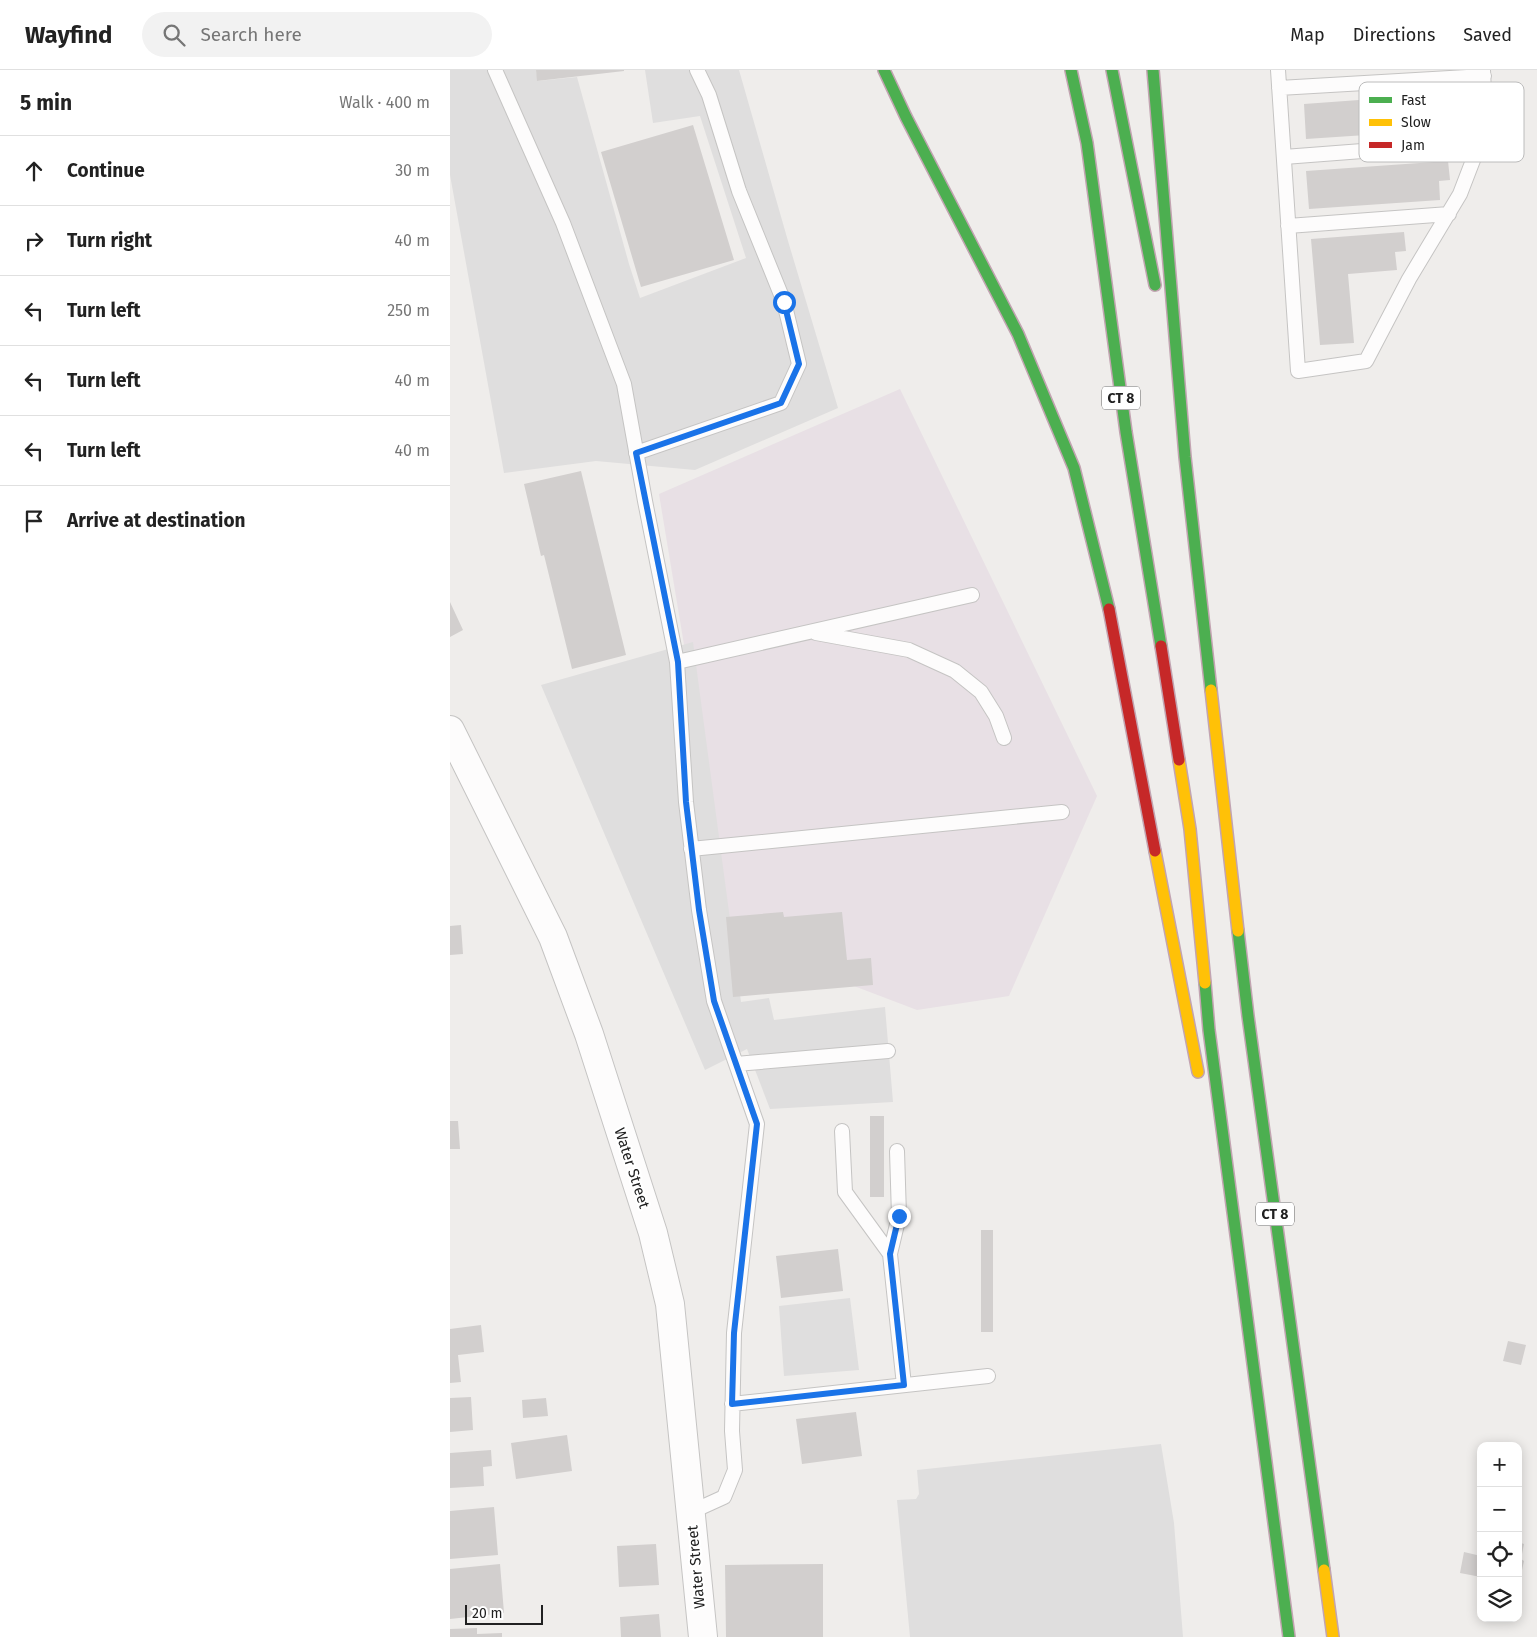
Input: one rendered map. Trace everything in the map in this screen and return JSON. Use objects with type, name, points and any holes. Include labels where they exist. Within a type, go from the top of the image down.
[{"type":"highway","points":[[884,70],[906,117],[1018,334],[1074,468],[1107,599],[1199,1080]]},
{"type":"highway","name":"CT 8","points":[[1071,70],[1087,143],[1126,432],[1190,829],[1209,1030],[1290,1637]]},
{"type":"highway","points":[[1112,70],[1157,296]]},
{"type":"highway","points":[[1153,70],[1185,457]]},
{"type":"highway","name":"CT 8","points":[[1163,334],[1185,457],[1248,1016],[1333,1637]]},
{"type":"highway","points":[[1216,1168],[1251,1353]]},
{"type":"highway","points":[[1287,1306],[1333,1549]]},
{"type":"street","name":"Water Street","points":[[450,730],[553,937],[589,1034],[653,1233],[670,1304],[704,1637]]},
{"type":"lane","points":[[495,70],[563,223],[624,384],[678,662],[686,802],[699,910],[714,1001],[757,1124],[734,1333],[732,1431],[735,1470],[724,1498],[691,1512]]},
{"type":"lane","points":[[636,453],[781,403],[799,364],[784,302],[739,191],[709,95],[697,70]]},
{"type":"lane","points":[[1278,70],[1298,371],[1366,361],[1409,279],[1460,194],[1472,162]]},
{"type":"lane","points":[[1361,82],[1484,73]]},
{"type":"lane","points":[[1279,88],[1359,82]]},
{"type":"lane","points":[[1284,157],[1359,151]]},
{"type":"lane","points":[[1288,226],[1449,214]]},
{"type":"lane","points":[[678,662],[972,595]]},
{"type":"lane","points":[[810,632],[909,650],[955,671],[982,692],[996,716],[1004,738]]},
{"type":"lane","points":[[692,849],[1062,812]]},
{"type":"lane","points":[[736,1064],[888,1051]]},
{"type":"lane","points":[[842,1131],[845,1192],[890,1254]]},
{"type":"lane","points":[[897,1151],[899,1216],[890,1254],[904,1385]]},
{"type":"lane","points":[[732,1404],[988,1376]]},
{"type":"shaded area","points":[[450,70],[536,70],[538,81],[577,77],[640,298],[746,258],[700,116],[653,123],[645,70],[739,70],[838,408],[695,470],[596,461],[504,473],[450,175]]},
{"type":"shaded area","points":[[900,389],[1097,796],[1009,996],[917,1010],[733,940],[659,494]]},
{"type":"shaded area","points":[[693,642],[741,1002],[769,998],[774,1020],[885,1007],[893,1102],[770,1109],[747,1049],[705,1070],[541,685]]},
{"type":"shaded area","points":[[850,1298],[859,1370],[784,1376],[779,1306]]},
{"type":"shaded area","points":[[1161,1444],[1174,1523],[1183,1637],[910,1637],[897,1500],[916,1499],[919,1494],[917,1470]]},
{"type":"building","points":[[536,70],[624,70],[624,71],[537,81]]},
{"type":"building","points":[[1359,100],[1359,135],[1306,139],[1304,104]]},
{"type":"building","points":[[693,125],[734,260],[641,287],[601,152]]},
{"type":"building","points":[[1448,162],[1450,180],[1439,181],[1440,200],[1309,209],[1306,171]]},
{"type":"building","points":[[1404,232],[1406,251],[1395,252],[1397,270],[1348,274],[1354,343],[1320,345],[1311,239]]},
{"type":"building","points":[[581,471],[626,655],[572,669],[544,555],[541,556],[524,484]]},
{"type":"building","points":[[450,602],[463,630],[450,637]]},
{"type":"building","points":[[783,912],[784,917],[842,912],[847,960],[871,958],[873,985],[733,997],[726,917]]},
{"type":"building","points":[[461,925],[463,954],[450,955],[450,926]]},
{"type":"building","points":[[870,1116],[884,1116],[884,1197],[870,1197]]},
{"type":"building","points":[[450,1121],[458,1121],[460,1149],[450,1149]]},
{"type":"building","points":[[981,1230],[993,1230],[993,1332],[981,1332]]},
{"type":"building","points":[[838,1249],[843,1291],[781,1298],[776,1256]]},
{"type":"building","points":[[481,1325],[484,1352],[458,1355],[461,1382],[450,1383],[450,1329]]},
{"type":"building","points":[[1508,1341],[1526,1345],[1521,1365],[1503,1361]]},
{"type":"building","points":[[471,1397],[473,1430],[450,1432],[450,1398]]},
{"type":"building","points":[[546,1398],[548,1416],[523,1418],[522,1400]]},
{"type":"building","points":[[856,1412],[862,1456],[802,1464],[796,1419]]},
{"type":"building","points":[[567,1435],[572,1471],[516,1479],[511,1443]]},
{"type":"building","points":[[491,1450],[492,1466],[483,1467],[484,1486],[450,1488],[450,1453]]},
{"type":"building","points":[[494,1507],[498,1555],[450,1559],[450,1511]]},
{"type":"building","points":[[656,1544],[659,1585],[619,1587],[617,1546]]},
{"type":"building","points":[[1464,1552],[1477,1555],[1477,1576],[1460,1573]]},
{"type":"building","points":[[500,1564],[504,1613],[450,1619],[450,1569]]},
{"type":"building","points":[[823,1564],[823,1637],[726,1637],[725,1565]]},
{"type":"building","points":[[659,1614],[661,1637],[621,1637],[620,1617]]},
{"type":"building","points":[[477,1628],[477,1634],[502,1633],[502,1637],[450,1637],[450,1629]]},
{"type":"traffic: fast","points":[[884,70],[906,117],[1018,334],[1074,468],[1109,609]]},
{"type":"traffic: fast","points":[[1071,70],[1087,143],[1126,432],[1161,646]]},
{"type":"traffic: fast","points":[[1112,70],[1155,285]]},
{"type":"traffic: fast","points":[[1153,70],[1185,457],[1211,690]]},
{"type":"traffic: fast","points":[[1238,931],[1324,1570]]},
{"type":"traffic: fast","points":[[1205,983],[1209,1030],[1289,1637]]},
{"type":"traffic: slow","points":[[1211,690],[1238,931]]},
{"type":"traffic: slow","points":[[1179,760],[1190,829],[1205,983]]},
{"type":"traffic: slow","points":[[1155,851],[1198,1072]]},
{"type":"traffic: slow","points":[[1324,1570],[1333,1637]]},
{"type":"traffic: jam","points":[[1109,609],[1155,851]]},
{"type":"traffic: jam","points":[[1161,646],[1179,760]]},
{"type":"route","points":[[784,302],[799,364],[781,403],[636,453],[678,662],[686,802],[699,910],[714,1001],[757,1124],[734,1333],[732,1404],[904,1385],[890,1254],[899,1216]]}]
